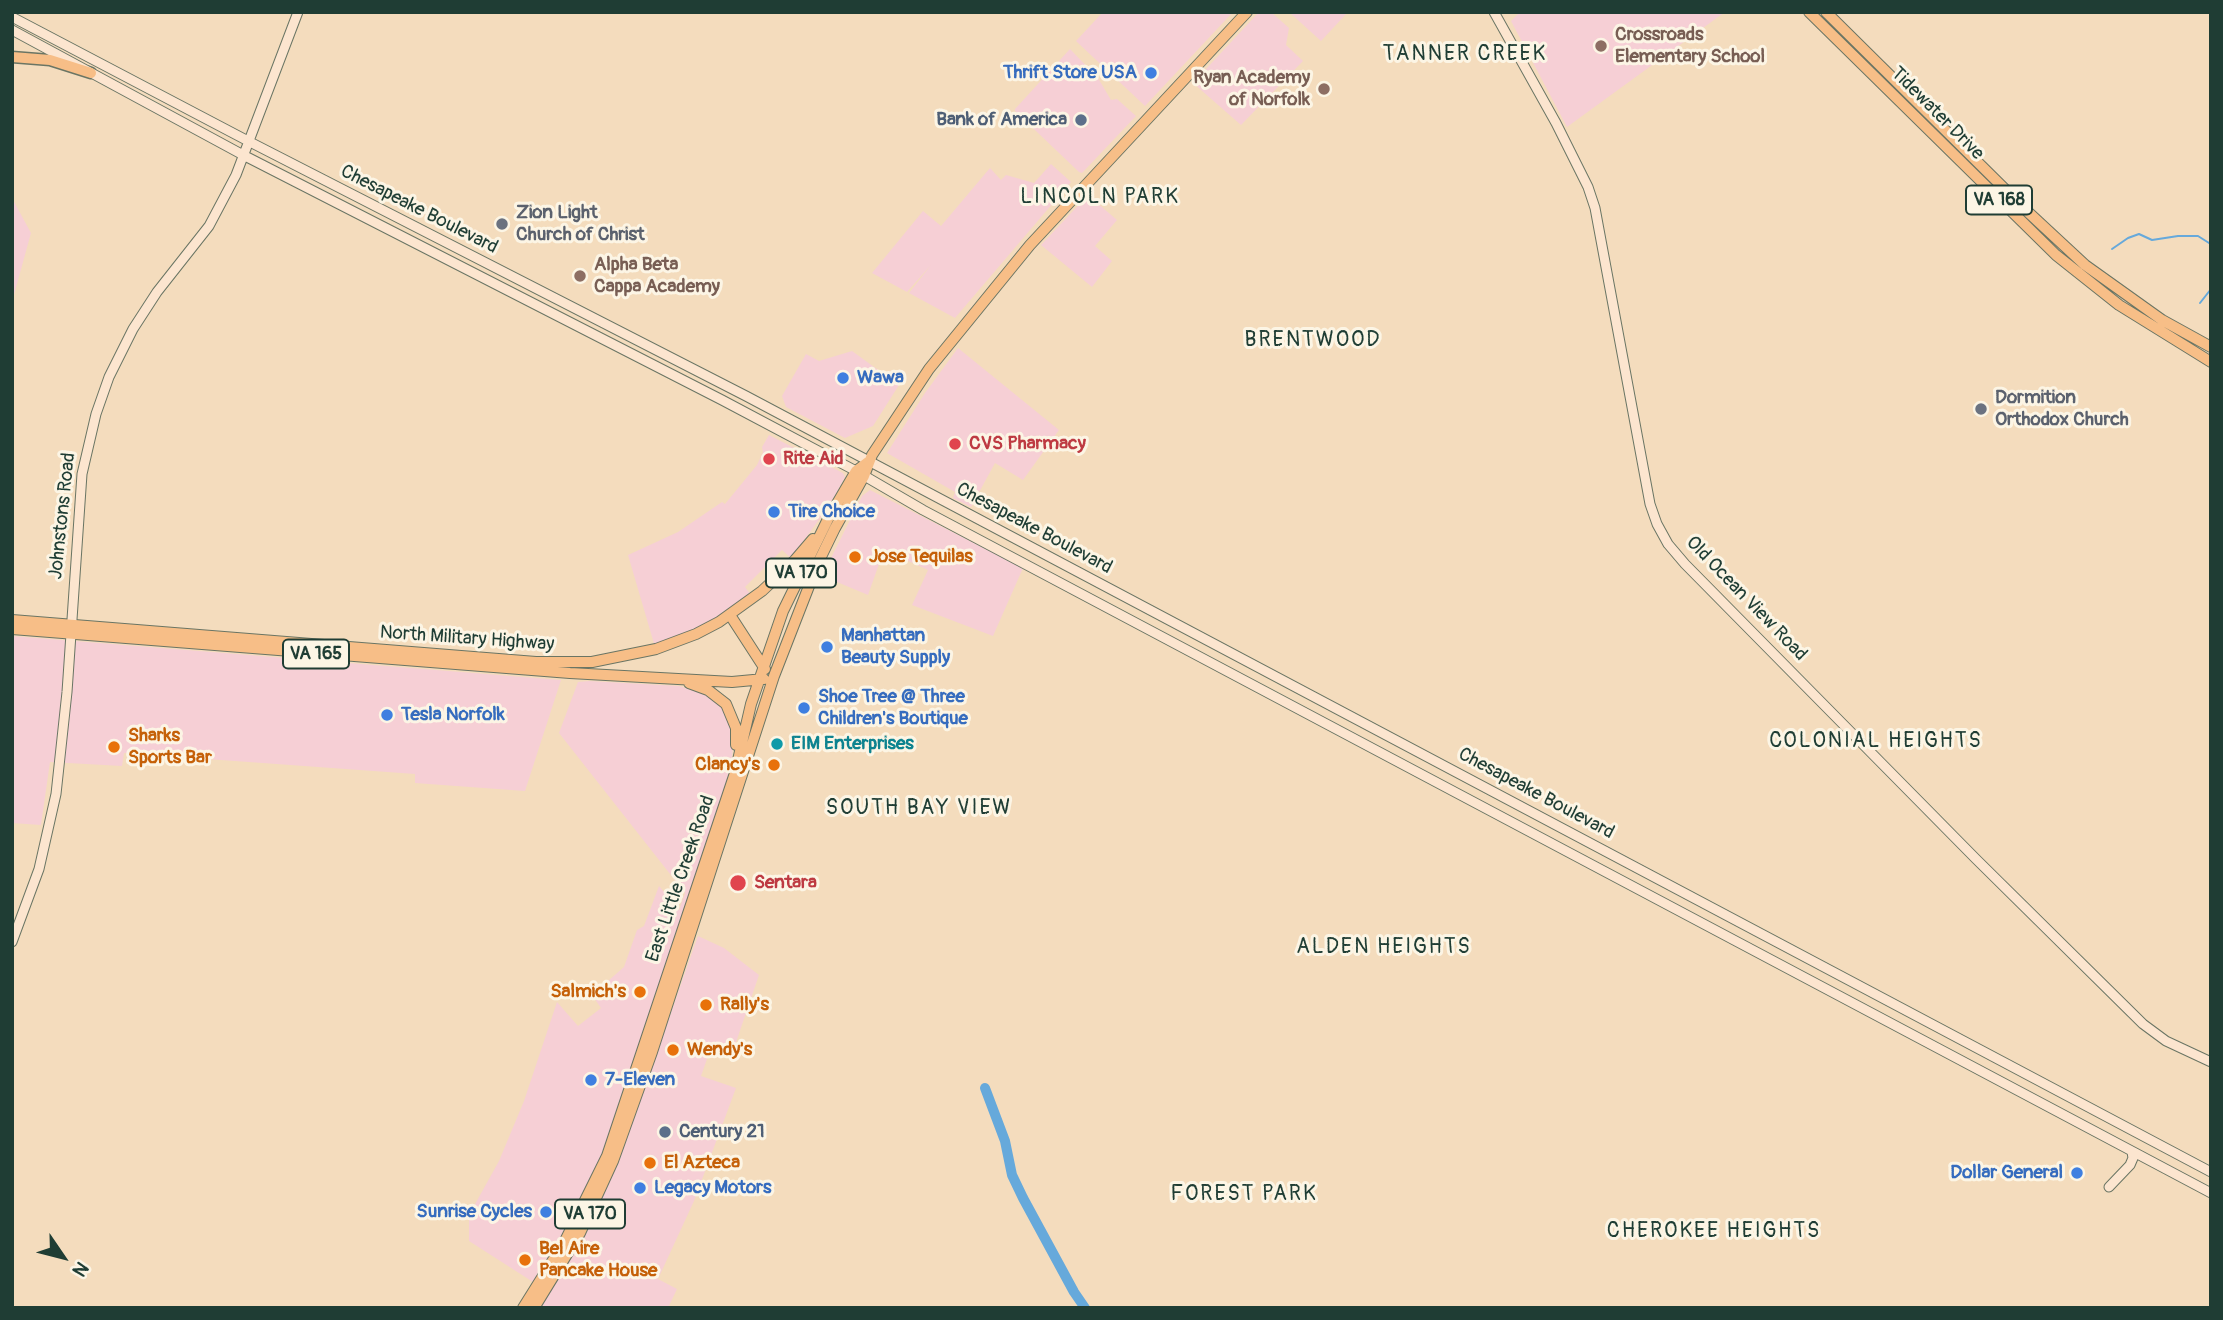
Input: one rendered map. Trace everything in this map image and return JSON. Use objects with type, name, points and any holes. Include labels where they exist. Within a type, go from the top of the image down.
[{"type":"highway","points":[[12,57],[50,60],[91,73]]},
{"type":"main road","name":"Johnstons Road","points":[[12,942],[36,879],[52,815],[62,742],[82,474],[103,393],[133,329],[157,292],[209,226],[245,156],[298,12]]},
{"type":"main road","name":"East Little Creek Road","points":[[523,1308],[565,1241],[607,1156],[735,773],[758,681],[791,594],[828,519],[921,380],[1014,263],[1246,12]]},
{"type":"main road","name":"Old Ocean View Road","points":[[1494,12],[1556,123],[1588,187],[1595,208],[1650,504],[1668,544],[1976,859],[2143,1024],[2166,1041],[2211,1062]]},
{"type":"main road","name":"Tidewater Drive","points":[[1809,12],[2056,255],[2119,305],[2211,362]]},
{"type":"main road","name":"Tidewater Drive","points":[[1826,12],[2028,213],[2085,265],[2162,320],[2211,348]]},
{"type":"main road","name":"Chesapeake Boulevard","points":[[12,16],[250,142],[661,353],[2211,1172]]},
{"type":"main road","name":"Chesapeake Boulevard","points":[[12,30],[245,156],[722,400],[923,510],[2211,1192]]},
{"type":"main road","name":"East Little Creek Road","points":[[534,1308],[580,1233],[622,1140],[774,676],[818,563],[860,474]]},
{"type":"main road","name":"North Military Highway","points":[[12,629],[71,629],[549,663],[592,662],[635,655],[676,642],[730,615],[781,575],[828,519]]},
{"type":"main road","points":[[730,615],[763,668],[774,676]]},
{"type":"main road","name":"North Military Highway","points":[[12,620],[71,629],[530,671],[732,682],[758,681],[774,676]]},
{"type":"main road","points":[[702,631],[725,626],[743,635]]},
{"type":"main road","points":[[671,678],[708,690],[726,704],[737,735],[735,773]]},
{"type":"main road","points":[[2028,1097],[2036,1080]]},
{"type":"main road","points":[[2109,1187],[2130,1165],[2132,1152]]},
{"type":"shaded area","points":[[1103,12],[1233,12],[1145,106],[1076,41]]},
{"type":"shaded area","points":[[1259,12],[1271,12],[1289,28],[1286,45],[1303,61],[1241,125],[1193,83]]},
{"type":"shaded area","points":[[1289,12],[1348,12],[1321,41]]},
{"type":"shaded area","name":"Crossroads Elementary School","points":[[1520,12],[1725,12],[1567,127],[1511,21]]},
{"type":"shaded area","points":[[1070,49],[1098,78],[1111,100],[1117,99],[1136,116],[1082,173],[1015,111]]},
{"type":"shaded area","points":[[1051,164],[1071,182],[955,318],[909,293],[931,265],[907,292],[872,273],[923,211],[941,226],[990,168],[1001,180],[1006,175],[1034,183]]},
{"type":"shaded area","points":[[1088,195],[1117,220],[1095,246],[1112,261],[1092,287],[1041,245]]},
{"type":"shaded area","points":[[12,198],[31,233],[12,302]]},
{"type":"shaded area","points":[[958,348],[1059,430],[1023,480],[995,463],[971,507],[953,498],[955,492],[887,453],[925,393]]},
{"type":"shaded area","points":[[852,351],[899,385],[873,426],[845,438],[786,407],[782,396],[806,354],[819,361]]},
{"type":"shaded area","points":[[769,435],[843,473],[845,477],[829,506],[791,558],[782,550],[745,587],[751,595],[705,625],[655,647],[628,555],[678,532],[722,502],[725,504],[757,465]]},
{"type":"shaded area","points":[[870,490],[1023,568],[993,636],[912,605],[928,570],[884,550],[868,595],[825,577],[829,562],[862,496]]},
{"type":"shaded area","points":[[12,636],[561,680],[525,791],[415,783],[415,774],[124,753],[122,766],[50,762],[41,825],[12,823]]},
{"type":"shaded area","points":[[578,682],[679,686],[710,696],[725,708],[733,737],[732,762],[614,1125],[569,1224],[533,1282],[469,1241],[469,1215],[499,1161],[524,1101],[557,1002],[578,1026],[601,1008],[592,995],[624,967],[637,930],[644,926],[659,886],[679,910],[685,893],[559,733]]},
{"type":"shaded area","points":[[698,936],[724,948],[759,975],[733,1051],[712,1045],[701,1076],[736,1088],[694,1201],[658,1279],[677,1289],[668,1308],[539,1308],[575,1251],[620,1157]]},
{"type":"waterway","points":[[2112,249],[2139,234],[2152,240],[2198,236],[2211,242]]},
{"type":"waterway","points":[[2200,303],[2211,289]]},
{"type":"waterway","points":[[985,1088],[1005,1141],[1012,1175],[1085,1308]]},
{"type":"place","name":"Crossroads Elementary School","points":[[1601,46]]},
{"type":"place","name":"Thrift Store USA","points":[[1151,73]]},
{"type":"place","name":"Ryan Academy of Norfolk","points":[[1324,89]]},
{"type":"place","name":"Bank of America","points":[[1081,120]]},
{"type":"place","name":"Zion Light Church of Christ","points":[[502,224]]},
{"type":"place","name":"Alpha Beta Cappa Academy","points":[[580,276]]},
{"type":"place","name":"Wawa","points":[[843,378]]},
{"type":"place","name":"Dormition Orthodox Church","points":[[1981,409]]},
{"type":"place","name":"CVS Pharmacy","points":[[955,444]]},
{"type":"place","name":"Rite Aid","points":[[769,459]]},
{"type":"place","name":"Tire Choice","points":[[774,512]]},
{"type":"place","name":"Jose Tequilas","points":[[855,557]]},
{"type":"place","name":"Manhattan Beauty Supply","points":[[827,647]]},
{"type":"place","name":"Shoe Tree @ Three Children's Boutique","points":[[804,708]]},
{"type":"place","name":"Tesla Norfolk","points":[[387,715]]},
{"type":"place","name":"EIM Enterprises","points":[[777,744]]},
{"type":"place","name":"Sharks Sports Bar","points":[[114,747]]},
{"type":"place","name":"Clancy's","points":[[774,765]]},
{"type":"place","name":"Sentara","points":[[738,883]]},
{"type":"place","name":"Salmich's","points":[[640,992]]},
{"type":"place","name":"Rally's","points":[[706,1005]]},
{"type":"place","name":"Wendy's","points":[[673,1050]]},
{"type":"place","name":"7-Eleven","points":[[591,1080]]},
{"type":"place","name":"Century 21","points":[[665,1132]]},
{"type":"place","name":"El Azteca","points":[[650,1163]]},
{"type":"place","name":"Dollar General","points":[[2077,1173]]},
{"type":"place","name":"Legacy Motors","points":[[640,1188]]},
{"type":"place","name":"Sunrise Cycles","points":[[546,1212]]},
{"type":"place","name":"Bel Aire Pancake House","points":[[525,1260]]},
{"type":"district","name":"TANNER CREEK","points":[[1465,55]]},
{"type":"district","name":"LINCOLN PARK","points":[[1100,198]]},
{"type":"district","name":"BRENTWOOD","points":[[1313,341]]},
{"type":"district","name":"COLONIAL HEIGHTS","points":[[1876,742]]},
{"type":"district","name":"SOUTH BAY VIEW","points":[[919,809]]},
{"type":"district","name":"ALDEN HEIGHTS","points":[[1384,948]]},
{"type":"district","name":"FOREST PARK","points":[[1244,1195]]},
{"type":"district","name":"CHEROKEE HEIGHTS","points":[[1714,1232]]}]
